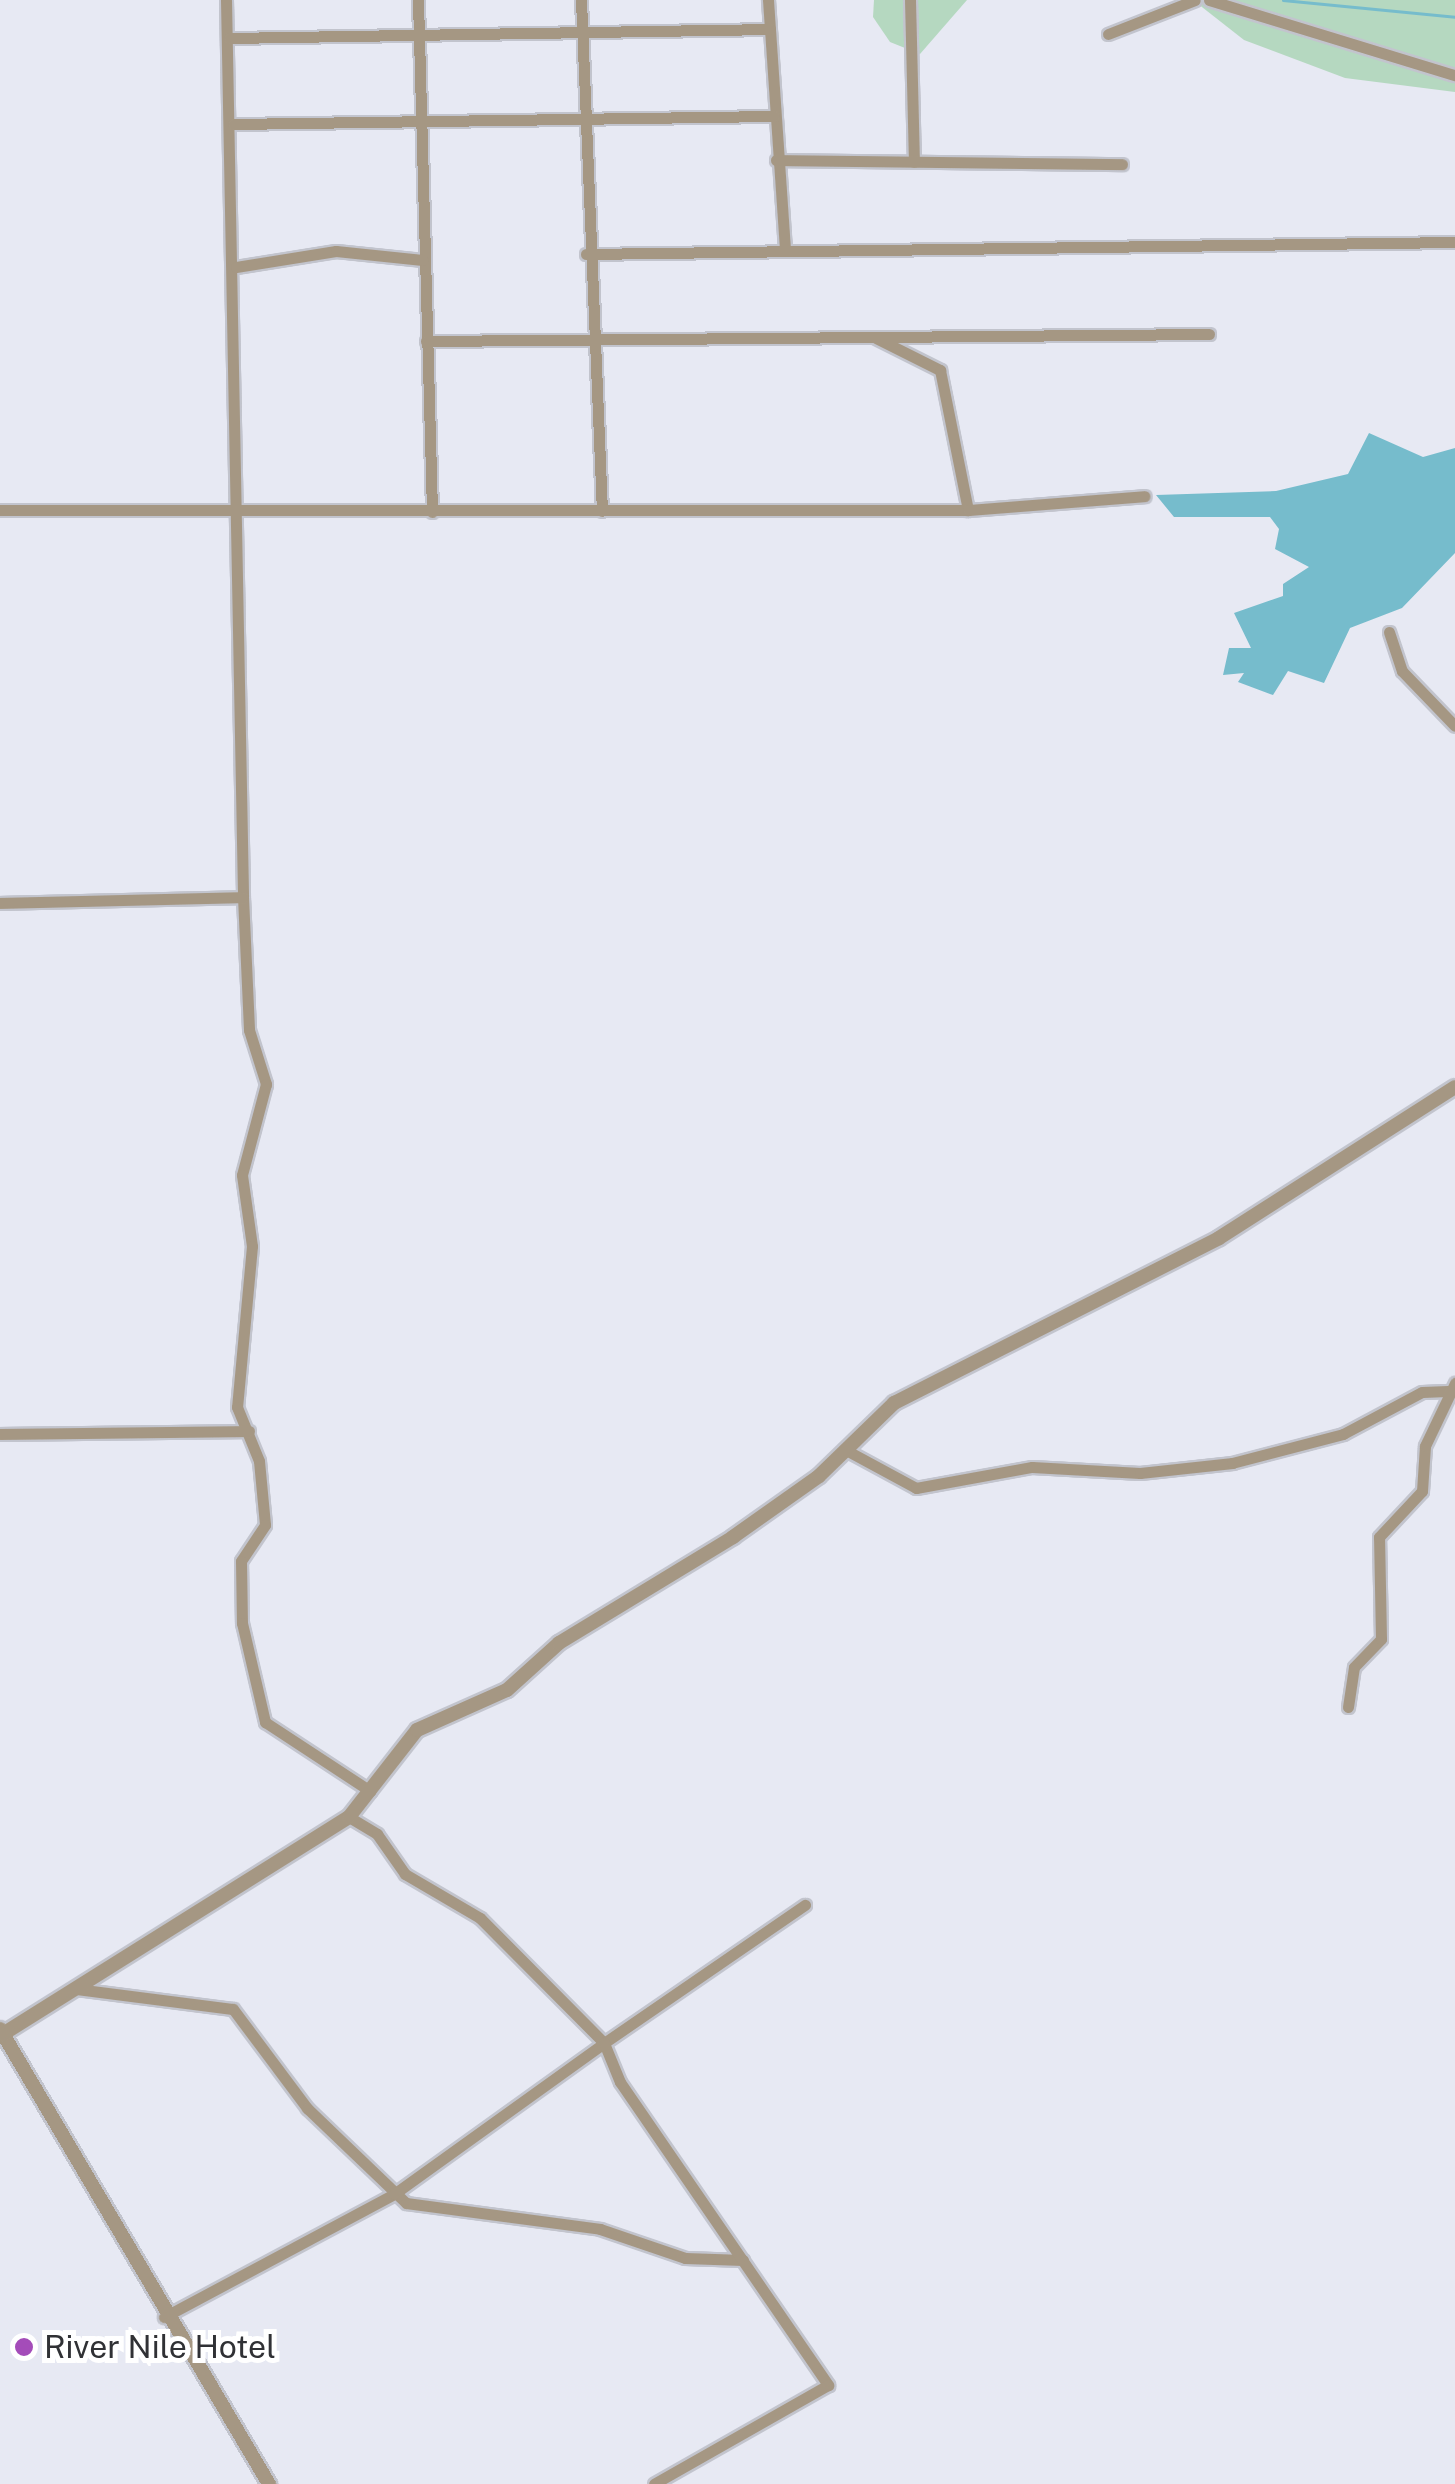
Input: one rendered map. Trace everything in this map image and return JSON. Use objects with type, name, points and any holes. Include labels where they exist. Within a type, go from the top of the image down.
[{"type":"street","points":[[226,0],[236,266],[243,897],[249,1030],[266,1084],[242,1175],[252,1246],[237,1407],[249,1431],[265,1525],[241,1561],[256,1708],[290,1742],[355,1774],[370,1791]]},
{"type":"street","points":[[418,0],[418,121],[432,512]]},
{"type":"street","points":[[580,0],[579,118],[602,511]]},
{"type":"street","points":[[768,0],[785,248]]},
{"type":"street","points":[[910,0],[914,162]]},
{"type":"street","points":[[1108,34],[1196,0]]},
{"type":"street","points":[[1209,0],[1455,75]]},
{"type":"street","points":[[228,38],[770,29]]},
{"type":"street","points":[[233,124],[774,116]]},
{"type":"street","points":[[776,160],[1122,164]]},
{"type":"street","points":[[586,254],[785,248],[1455,242]]},
{"type":"street","points":[[236,266],[336,251],[423,260]]},
{"type":"street","points":[[426,341],[1208,334]]},
{"type":"street","points":[[876,338],[940,370],[968,510]]},
{"type":"street","points":[[0,510],[968,510],[1144,496]]},
{"type":"street","points":[[1389,632],[1402,671],[1455,726]]},
{"type":"street","points":[[0,903],[243,897]]},
{"type":"street","points":[[269,2484],[164,2317],[2,2031],[350,1816],[418,1730],[507,1690],[559,1643],[733,1536],[844,1449],[894,1403],[1218,1238],[1455,1087]]},
{"type":"street","points":[[844,1449],[916,1488],[1032,1467],[1140,1472],[1232,1463],[1343,1434],[1422,1392],[1452,1387]]},
{"type":"street","points":[[1348,1707],[1354,1666],[1381,1639],[1378,1537],[1422,1491],[1425,1446],[1452,1387]]},
{"type":"street","points":[[0,1434],[249,1431]]},
{"type":"street","points":[[350,1816],[377,1834],[405,1874],[480,1918],[604,2043],[620,2082],[828,2385],[654,2484]]},
{"type":"street","points":[[164,2317],[394,2194],[805,1905]]},
{"type":"street","points":[[75,1988],[233,2009],[308,2108],[406,2204],[600,2229],[686,2258],[743,2260]]},
{"type":"green space","points":[[874,0],[967,0],[920,54],[890,42],[873,17]]},
{"type":"green space","points":[[1193,0],[1455,0],[1455,92],[1345,78],[1244,40]]},
{"type":"water","points":[[1369,433],[1423,457],[1455,448],[1455,553],[1402,608],[1350,628],[1324,683],[1288,671],[1273,695],[1238,682],[1244,673],[1223,675],[1229,648],[1251,648],[1234,613],[1283,596],[1283,584],[1309,567],[1275,549],[1279,529],[1270,517],[1174,517],[1156,495],[1276,491],[1348,474]]},
{"type":"waterway","points":[[1283,0],[1455,17]]},
{"type":"place","name":"River Nile Hotel","points":[[24,2347]]}]
